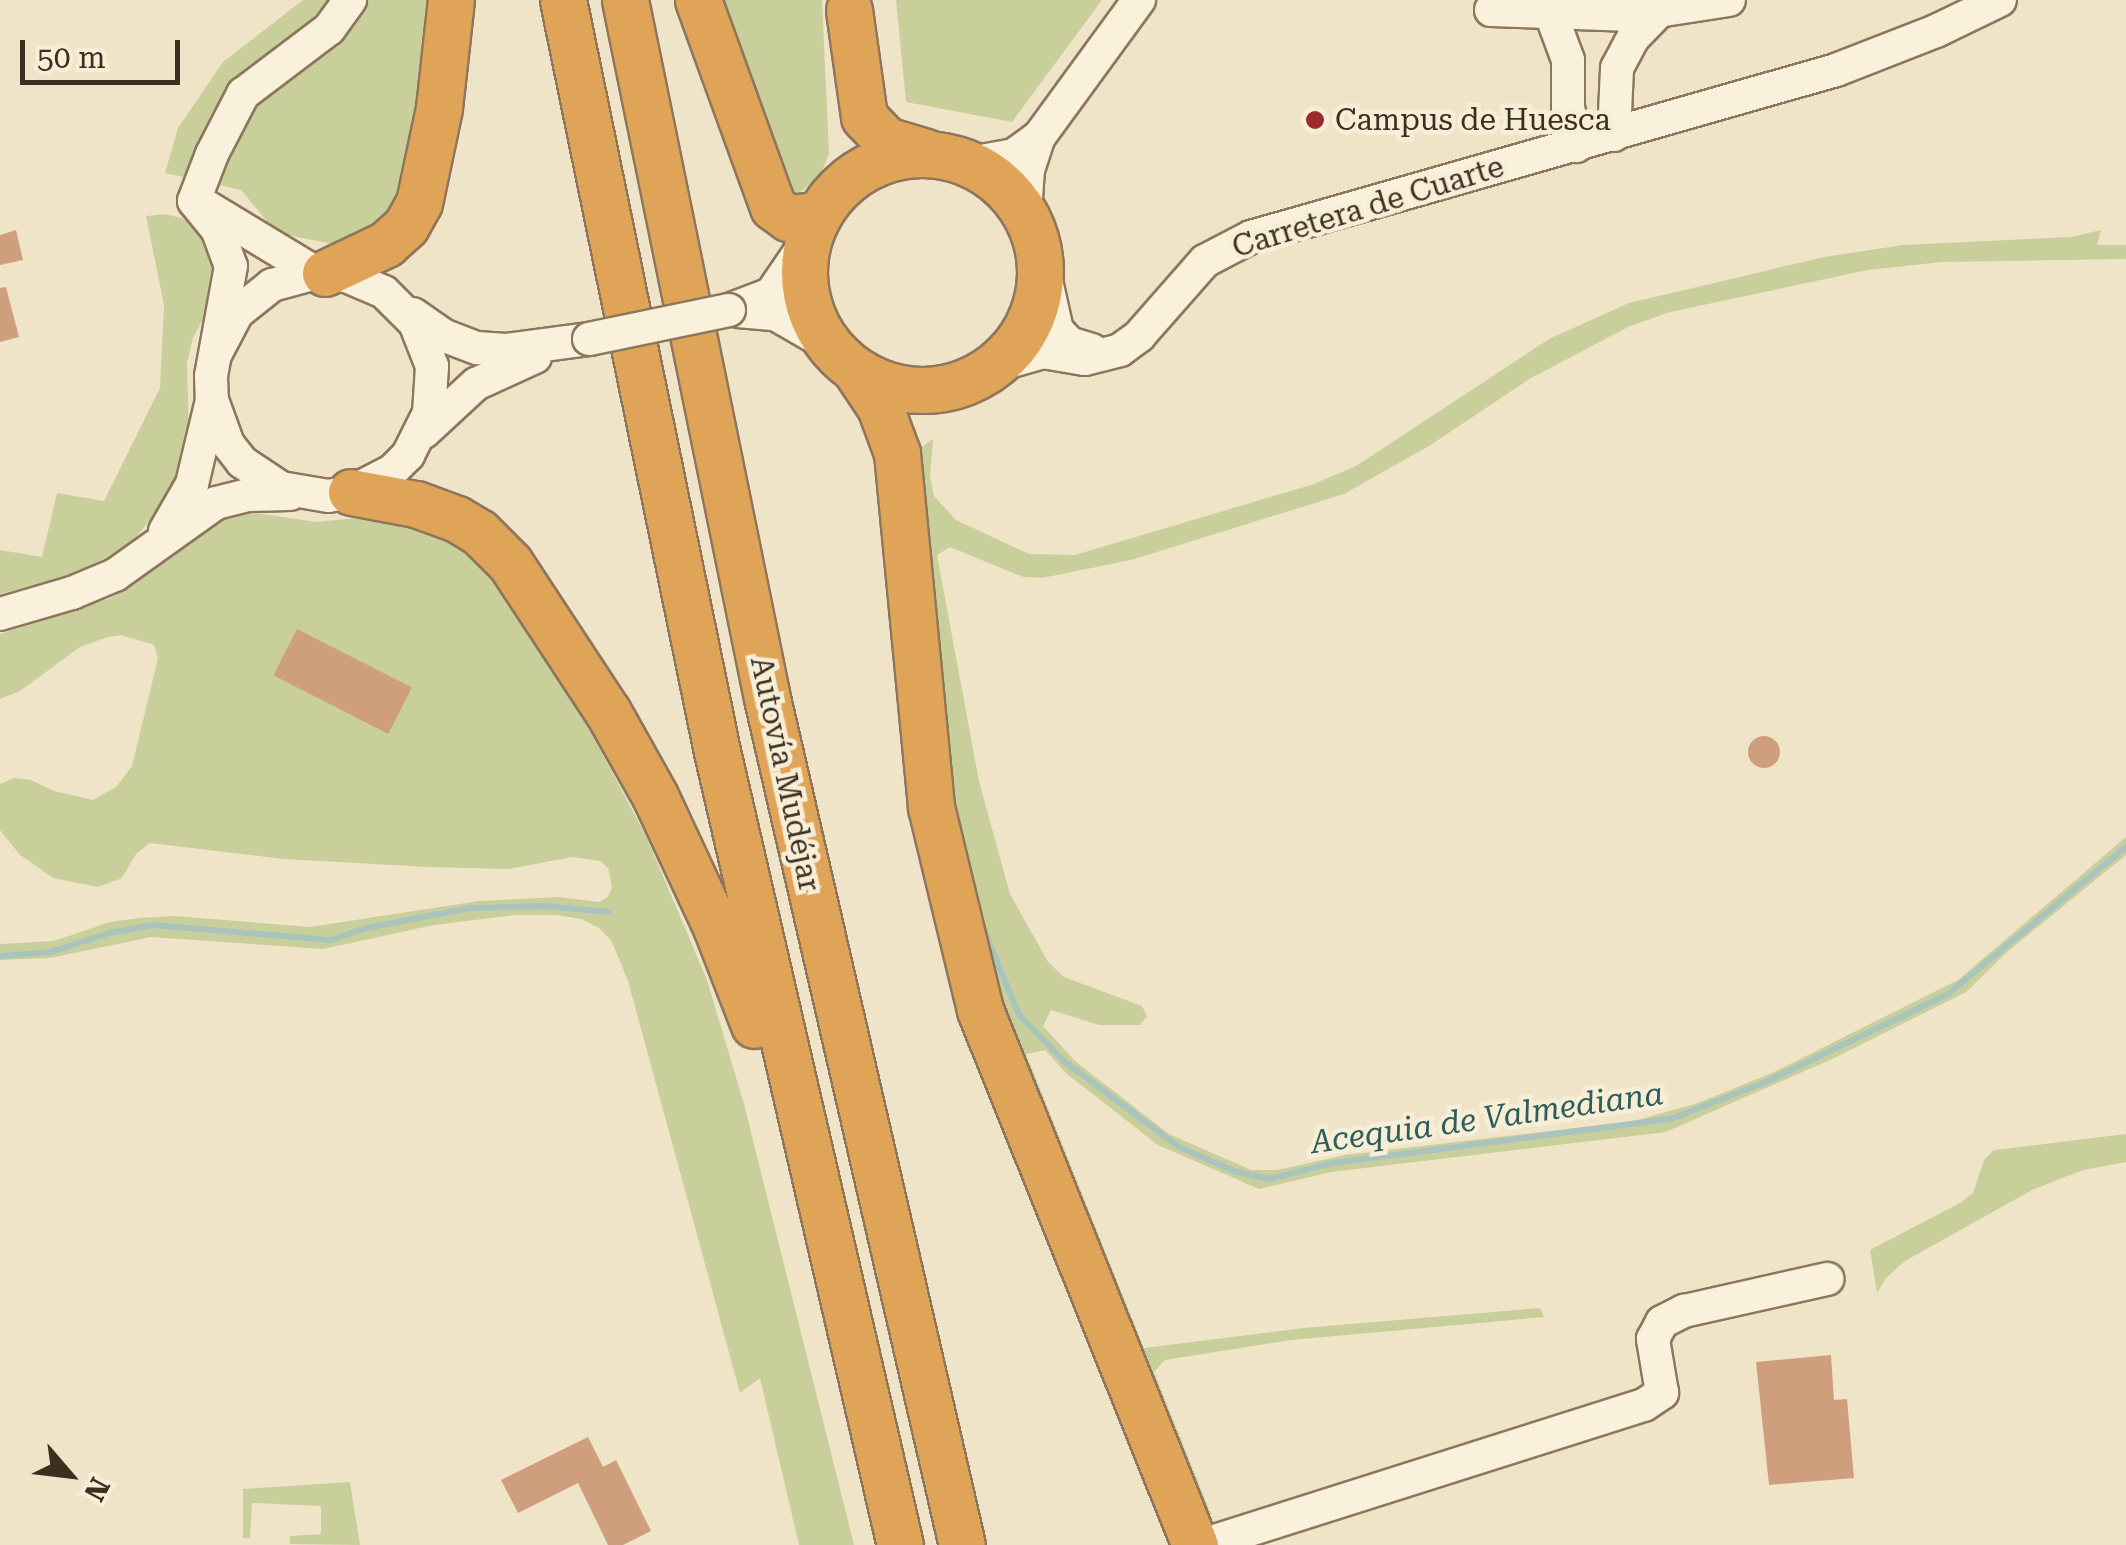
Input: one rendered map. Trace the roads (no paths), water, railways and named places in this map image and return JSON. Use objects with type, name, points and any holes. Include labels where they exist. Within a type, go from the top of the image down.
[{"type":"highway","points":[[321,273],[386,244],[406,226],[419,203],[439,108],[451,0]]},
{"type":"highway","name":"Autovía Mudéjar","points":[[563,0],[712,728],[800,1124],[900,1545]]},
{"type":"highway","name":"Autovía Mudéjar","points":[[625,0],[772,716],[962,1545]]},
{"type":"highway","points":[[698,0],[773,207],[788,218],[822,214],[884,160],[953,158]]},
{"type":"highway","points":[[849,5],[850,159],[822,214],[806,295],[843,358],[880,408],[896,453],[931,807],[956,924],[980,1010],[1198,1545]]},
{"type":"highway","points":[[843,358],[887,386],[938,390],[977,377],[1017,343],[1033,314],[1040,282],[1032,230],[1001,183],[953,158],[895,144],[870,126],[860,104],[849,5]]},
{"type":"highway","points":[[896,453],[912,416],[938,390]]},
{"type":"highway","points":[[351,492],[416,504],[457,520],[495,547],[528,588],[608,712],[655,796],[742,991],[773,1092],[800,1124]]},
{"type":"street","points":[[194,202],[234,110],[253,85],[329,29],[350,0]]},
{"type":"street","points":[[1111,354],[1069,343],[1058,330],[1032,230],[1028,170],[1039,137],[1139,0]]},
{"type":"street","points":[[1490,10],[1593,16],[1656,14],[1729,0]]},
{"type":"street","name":"Carretera de Cuarte","points":[[1111,354],[1139,336],[1205,261],[1235,243],[1836,70],[1936,31],[2000,0]]},
{"type":"street","points":[[1552,14],[1568,60],[1568,107],[1576,146]]},
{"type":"street","points":[[1614,136],[1617,68],[1633,38],[1656,14]]},
{"type":"street","points":[[1568,60],[1593,16]]},
{"type":"street","points":[[1593,16],[1617,68]]},
{"type":"street","points":[[234,110],[220,179],[239,226]]},
{"type":"street","points":[[953,158],[1014,155],[1039,137]]},
{"type":"street","points":[[194,202],[321,273],[366,282],[445,336],[477,348],[506,350],[589,339],[729,310],[771,294],[822,214]]},
{"type":"street","points":[[134,563],[165,530],[185,498],[212,400],[231,266],[218,231],[194,202]]},
{"type":"street","points":[[216,353],[224,332],[254,297],[272,285],[321,273]]},
{"type":"street","points":[[400,304],[415,323],[432,366],[433,390],[421,436]]},
{"type":"street","points":[[729,310],[775,314],[843,358]]},
{"type":"street","points":[[0,614],[84,589],[134,563],[216,503],[248,495],[351,492],[392,471],[421,436],[494,372],[589,339]]},
{"type":"street","points":[[994,366],[1042,352],[1085,359],[1111,354]]},
{"type":"street","points":[[212,400],[228,444],[242,462],[271,483],[304,494]]},
{"type":"street","points":[[1198,1545],[1644,1404],[1662,1394],[1653,1339],[1662,1322],[1684,1311],[1827,1279]]},
{"type":"waterway","name":"Acequia de Valmediana","points":[[982,925],[1019,1015],[1065,1062],[1179,1147],[1237,1172],[1270,1179],[1327,1164],[1671,1119],[1768,1081],[1948,994],[2126,847]]},
{"type":"waterway","name":"Acequia de Valmediana","points":[[0,956],[51,952],[109,933],[154,925],[330,940],[367,928],[470,908],[543,906],[609,912]]},
{"type":"place","name":"Campus de Huesca","points":[[1315,120]]}]
